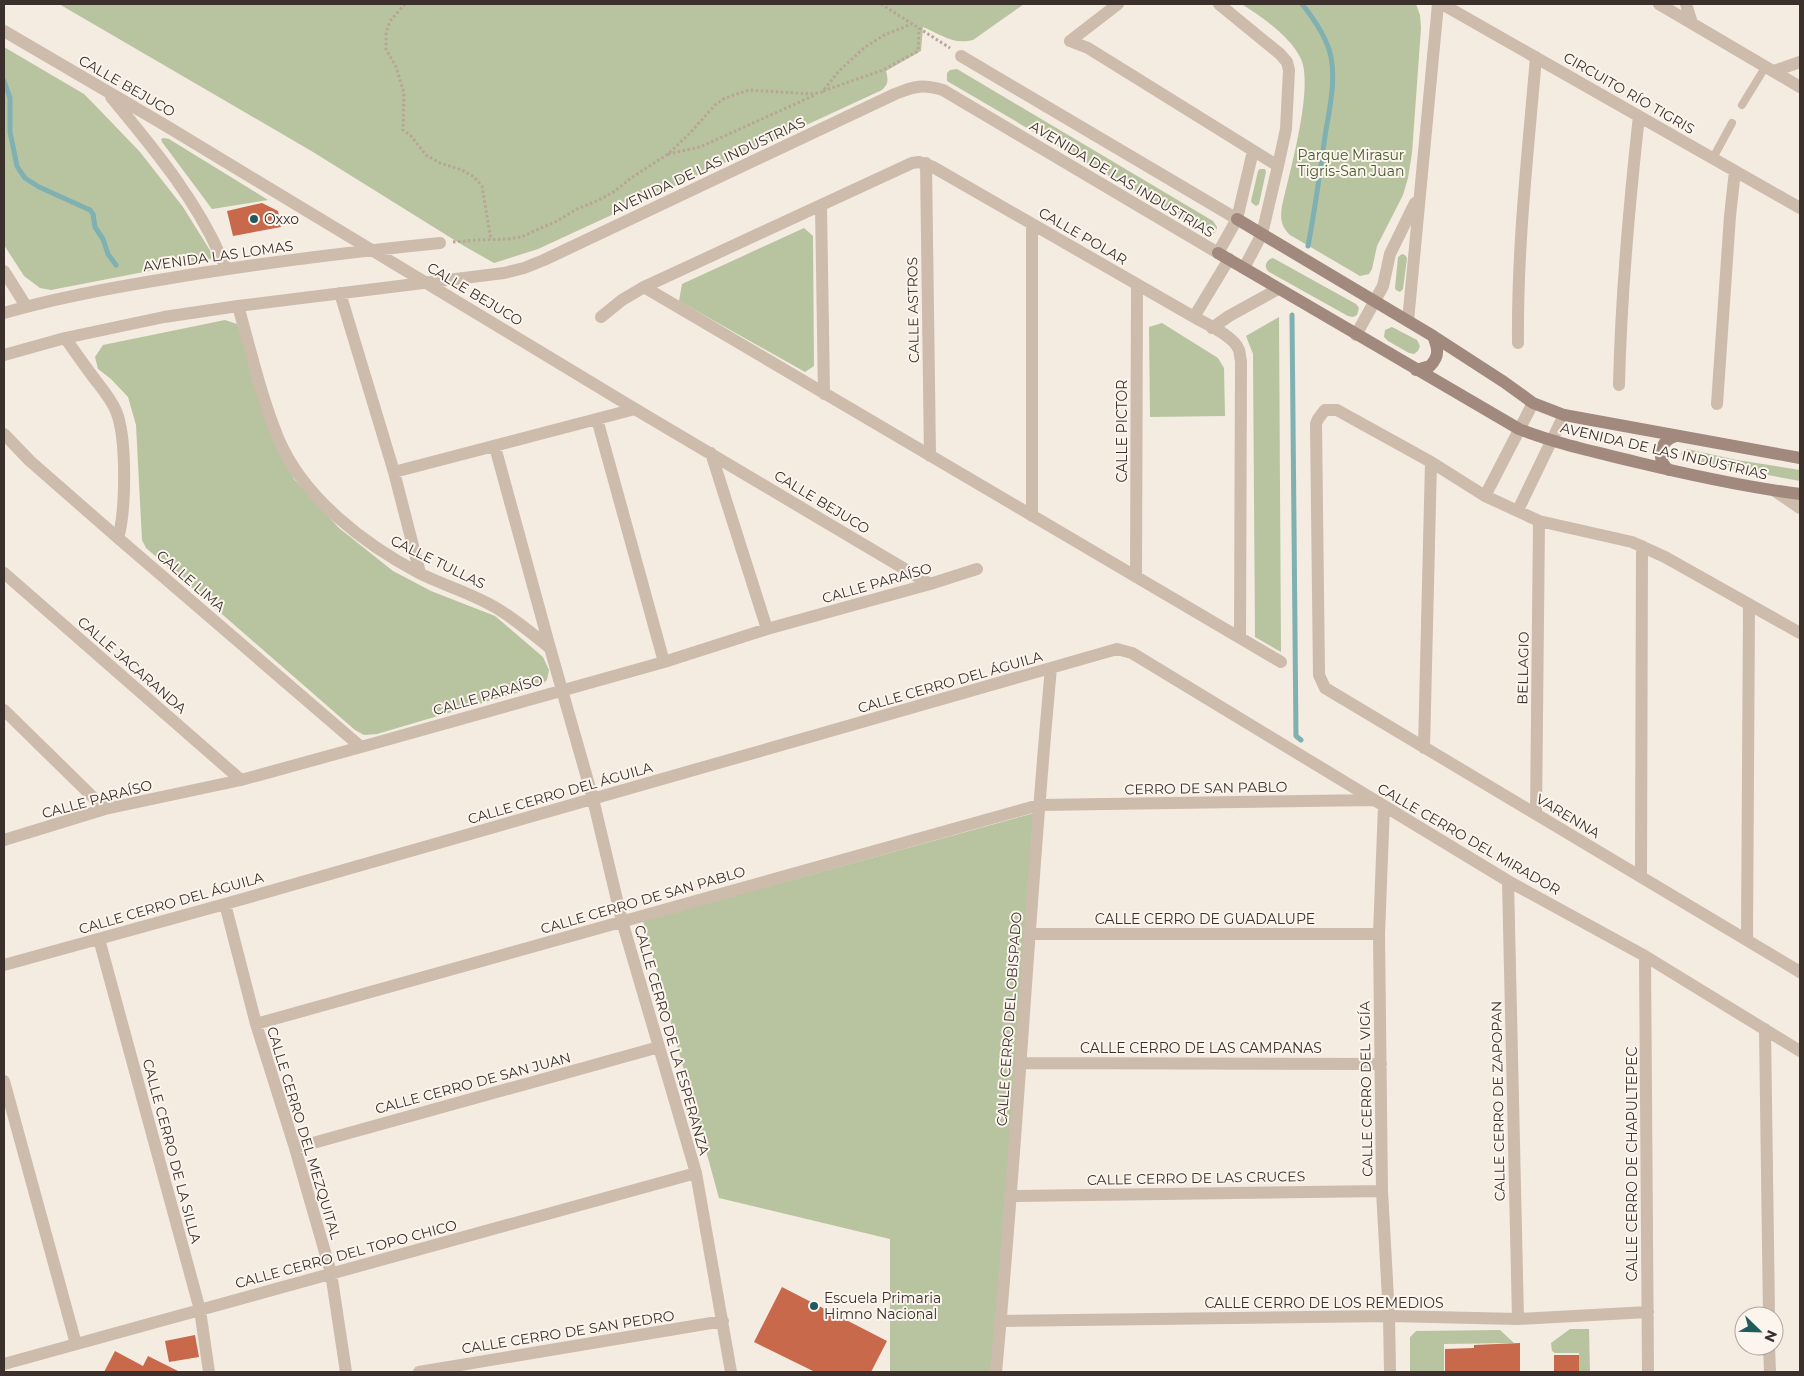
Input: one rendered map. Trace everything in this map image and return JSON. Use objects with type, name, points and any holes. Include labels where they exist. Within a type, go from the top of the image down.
[{"type":"street","points":[[1118,4],[1070,41],[1088,48],[1278,166]]},
{"type":"street","points":[[1219,4],[1263,39],[1287,62],[1289,80],[1286,129],[1262,234],[1244,268]]},
{"type":"street","points":[[1408,321],[1438,4]]},
{"type":"street","name":"CIRCUITO RÍO TIGRIS","points":[[1442,4],[1800,208]]},
{"type":"street","points":[[1659,4],[1800,87]]},
{"type":"street","points":[[1686,4],[1692,23]]},
{"type":"street","name":"CALLE BEJUCO","points":[[4,31],[930,584]]},
{"type":"street","name":"AVENIDA DE LAS INDUSTRIAS","points":[[961,56],[1376,301],[1504,382],[1533,403],[1564,415],[1800,458]]},
{"type":"street","points":[[1518,343],[1521,239],[1536,57]]},
{"type":"street","points":[[1770,69],[1800,62]]},
{"type":"street","name":"AVENIDA DE LAS INDUSTRIAS","points":[[427,283],[504,272],[534,264],[895,94],[912,87],[926,86],[949,93],[1356,335],[1519,429],[1550,441],[1669,470],[1775,491],[1800,494]]},
{"type":"street","points":[[105,91],[193,204],[208,228],[226,269]]},
{"type":"street","points":[[1618,386],[1628,219],[1639,116]]},
{"type":"street","points":[[1194,317],[1223,256],[1237,219],[1253,151]]},
{"type":"street","points":[[601,317],[622,300],[644,288],[912,163],[926,163]]},
{"type":"street","name":"CALLE POLAR","points":[[926,163],[1194,317],[1236,345],[1239,349],[1241,361],[1240,638]]},
{"type":"street","name":"CALLE ASTROS","points":[[926,163],[930,456]]},
{"type":"street","points":[[1717,404],[1730,216],[1735,171]]},
{"type":"street","points":[[1356,335],[1383,286],[1390,254],[1410,216],[1420,189]]},
{"type":"street","points":[[821,205],[824,394]]},
{"type":"street","points":[[1032,224],[1032,516]]},
{"type":"street","name":"AVENIDA LAS LOMAS","points":[[4,313],[26,306],[126,285],[226,269],[440,243]]},
{"type":"street","points":[[4,271],[26,306]]},
{"type":"street","points":[[4,355],[65,338],[164,317],[427,283]]},
{"type":"street","name":"CALLE PICTOR","points":[[1136,577],[1138,284]]},
{"type":"street","points":[[644,288],[1281,662]]},
{"type":"street","points":[[1212,328],[1229,316],[1278,289]]},
{"type":"street","points":[[340,293],[394,472],[420,573]]},
{"type":"street","name":"CALLE TULLAS","points":[[238,306],[267,406],[279,440],[292,465],[315,494],[347,526],[372,546],[420,573],[498,609],[550,648]]},
{"type":"street","points":[[1416,370],[1430,366],[1437,355],[1438,351],[1433,336]]},
{"type":"street","points":[[65,338],[109,398],[116,410],[120,424],[123,466],[123,520],[118,538]]},
{"type":"street","points":[[1485,496],[1533,403]]},
{"type":"street","points":[[394,472],[635,409]]},
{"type":"street","name":"VARENNA","points":[[1432,462],[1338,410],[1325,410],[1318,418],[1316,424],[1319,675],[1322,685],[1328,691],[1800,972]]},
{"type":"street","points":[[1518,510],[1564,415]]},
{"type":"street","points":[[597,419],[664,662]]},
{"type":"street","name":"CALLE LIMA","points":[[4,434],[30,461],[118,538],[361,746]]},
{"type":"street","points":[[1669,470],[1664,466],[1661,459],[1661,451],[1665,442],[1676,436]]},
{"type":"street","name":"CALLE CERRO DE LA ESPERANZA","points":[[495,447],[593,799],[622,922],[696,1173],[731,1372]]},
{"type":"street","points":[[711,453],[767,629]]},
{"type":"street","points":[[1432,462],[1485,496],[1540,522],[1622,539],[1642,546],[1800,633]]},
{"type":"street","points":[[1424,748],[1432,462]]},
{"type":"street","points":[[1775,491],[1800,508]]},
{"type":"street","name":"BELLAGIO","points":[[1536,814],[1540,522]]},
{"type":"street","points":[[1641,877],[1642,546]]},
{"type":"street","name":"CALLE PARAÍSO","points":[[4,840],[105,809],[241,780],[664,662],[767,629],[930,584],[977,569]]},
{"type":"street","name":"CALLE JACARANDA","points":[[4,573],[241,780]]},
{"type":"street","points":[[1747,940],[1749,604]]},
{"type":"street","name":"CALLE CERRO DEL ÁGUILA","points":[[4,965],[99,940],[1052,668],[1117,650],[1125,650]]},
{"type":"street","name":"CALLE CERRO DEL MIRADOR","points":[[1125,650],[1508,881],[1645,956],[1800,1050]]},
{"type":"street","name":"CALLE CERRO DEL OBISPADO","points":[[996,1372],[1021,1063],[1039,805],[1052,668]]},
{"type":"street","points":[[4,710],[105,809]]},
{"type":"street","name":"CERRO DE SAN PABLO","points":[[1039,805],[1379,803]]},
{"type":"street","name":"CALLE CERRO DEL VIGÍA","points":[[1379,803],[1382,1191],[1390,1372]]},
{"type":"street","name":"CALLE CERRO DE SAN PABLO","points":[[256,1024],[1039,805]]},
{"type":"street","name":"CALLE CERRO DE ZAPOPAN","points":[[1508,881],[1518,1320]]},
{"type":"street","name":"CALLE CERRO DEL MEZQUITAL","points":[[225,904],[256,1024],[295,1148],[331,1273],[346,1372]]},
{"type":"street","name":"CALLE CERRO DE GUADALUPE","points":[[1030,934],[1379,934]]},
{"type":"street","name":"CALLE CERRO DE LA SILLA","points":[[99,940],[200,1310],[209,1372]]},
{"type":"street","name":"CALLE CERRO DE CHAPULTEPEC","points":[[1645,956],[1648,1372]]},
{"type":"street","points":[[1764,1029],[1769,1306]]},
{"type":"street","name":"CALLE CERRO DE SAN JUAN","points":[[295,1148],[659,1047]]},
{"type":"street","name":"CALLE CERRO DE LAS CAMPANAS","points":[[1021,1063],[1380,1064]]},
{"type":"street","points":[[4,1081],[76,1344]]},
{"type":"street","name":"CALLE CERRO DEL TOPO CHICO","points":[[4,1364],[696,1173]]},
{"type":"street","name":"CALLE CERRO DE LAS CRUCES","points":[[1010,1196],[1382,1191]]},
{"type":"street","name":"CALLE CERRO DE LOS REMEDIOS","points":[[1000,1322],[1389,1316],[1518,1320],[1648,1312]]},
{"type":"street","name":"CALLE CERRO DE SAN PEDRO","points":[[419,1372],[723,1321]]},
{"type":"street","points":[[1769,1356],[1770,1372]]},
{"type":"lane","points":[[1742,105],[1770,69]]},
{"type":"lane","points":[[1713,158],[1732,123]]},
{"type":"path","points":[[405,4],[390,21],[386,33],[386,50],[396,67],[404,93],[403,130],[411,136],[426,155],[440,163],[462,170],[474,177],[482,186],[491,240]]},
{"type":"path","points":[[881,4],[961,56]]},
{"type":"path","points":[[668,154],[700,147],[822,92],[839,71],[865,47],[886,34],[912,24]]},
{"type":"path","points":[[440,243],[521,237],[557,221],[616,190],[668,154],[716,104],[725,98],[749,90],[813,94],[835,88],[845,82],[854,81],[883,70],[918,51],[919,28]]},
{"type":"green space","points":[[59,4],[1024,4],[973,40],[953,40],[923,27],[921,51],[886,71],[886,86],[882,90],[538,249],[494,263],[313,152]]},
{"type":"green space","name":"Parque Mirasur Tigris-San Juan","points":[[1242,4],[1416,4],[1420,15],[1421,28],[1412,153],[1408,178],[1403,195],[1377,246],[1372,269],[1369,274],[1360,276],[1290,235],[1283,225],[1281,219],[1282,206],[1303,110],[1304,72],[1301,59],[1283,35]]},
{"type":"green space","points":[[4,47],[84,94],[91,101],[140,152],[183,207],[211,252],[211,259],[51,290],[40,288],[24,276],[4,245]]},
{"type":"green space","points":[[957,69],[1213,221],[1217,227],[1215,232],[1208,234],[947,81],[947,73],[950,70]]},
{"type":"green space","points":[[161,139],[169,139],[268,200],[212,209],[162,142]]},
{"type":"green space","points":[[1260,169],[1265,169],[1266,172],[1259,204],[1256,206],[1251,201]]},
{"type":"green space","points":[[804,228],[813,236],[814,366],[805,372],[679,301],[682,284]]},
{"type":"green space","points":[[1402,254],[1407,258],[1403,289],[1400,292],[1395,288],[1398,257]]},
{"type":"green space","points":[[1273,258],[1356,304],[1359,308],[1357,315],[1353,317],[1348,316],[1269,272],[1266,264]]},
{"type":"green space","points":[[1279,317],[1281,652],[1255,637],[1253,354],[1246,336]]},
{"type":"green space","points":[[225,320],[237,324],[270,426],[294,479],[339,528],[393,571],[431,591],[495,616],[543,657],[549,670],[547,680],[540,686],[377,734],[364,735],[355,730],[146,548],[142,540],[136,425],[128,397],[111,379],[98,369],[95,357],[103,345]]},
{"type":"green space","points":[[1162,323],[1218,358],[1224,368],[1225,416],[1150,417],[1149,327]]},
{"type":"green space","points":[[1392,327],[1417,340],[1420,346],[1418,351],[1414,354],[1409,353],[1388,341],[1384,337],[1385,330]]},
{"type":"green space","points":[[1687,449],[1737,460],[1800,470],[1800,481],[1685,460],[1681,455],[1682,451]]},
{"type":"green space","points":[[1038,812],[992,1372],[890,1372],[890,1239],[719,1198],[643,921]]},
{"type":"green space","points":[[1570,1329],[1589,1329],[1590,1372],[1579,1372],[1579,1353],[1555,1353],[1552,1351],[1551,1343]]},
{"type":"green space","points":[[1500,1330],[1514,1343],[1444,1344],[1444,1372],[1410,1372],[1410,1337],[1416,1331]]},
{"type":"building","name":"Oxxo","points":[[262,203],[278,211],[281,227],[233,236],[227,211]]},
{"type":"building","points":[[782,1287],[887,1341],[871,1372],[815,1372],[754,1342]]},
{"type":"building","points":[[195,1335],[199,1357],[169,1362],[165,1341]]},
{"type":"building","points":[[1520,1343],[1520,1372],[1445,1372],[1445,1349],[1474,1348],[1474,1345]]},
{"type":"building","points":[[115,1351],[143,1366],[148,1356],[180,1372],[104,1372]]},
{"type":"building","points":[[1554,1355],[1579,1355],[1579,1372],[1554,1372]]},
{"type":"waterway","points":[[1302,4],[1326,42],[1331,57],[1333,77],[1308,246]]},
{"type":"waterway","points":[[4,81],[10,98],[10,132],[17,166],[20,171],[25,178],[39,187],[90,210],[93,214],[95,227],[103,239],[108,254],[116,265]]},
{"type":"waterway","points":[[1292,315],[1296,736],[1301,740]]},
{"type":"place","name":"Oxxo","points":[[254,219]]},
{"type":"place","name":"Escuela Primaria Himno Nacional","points":[[814,1306]]}]
